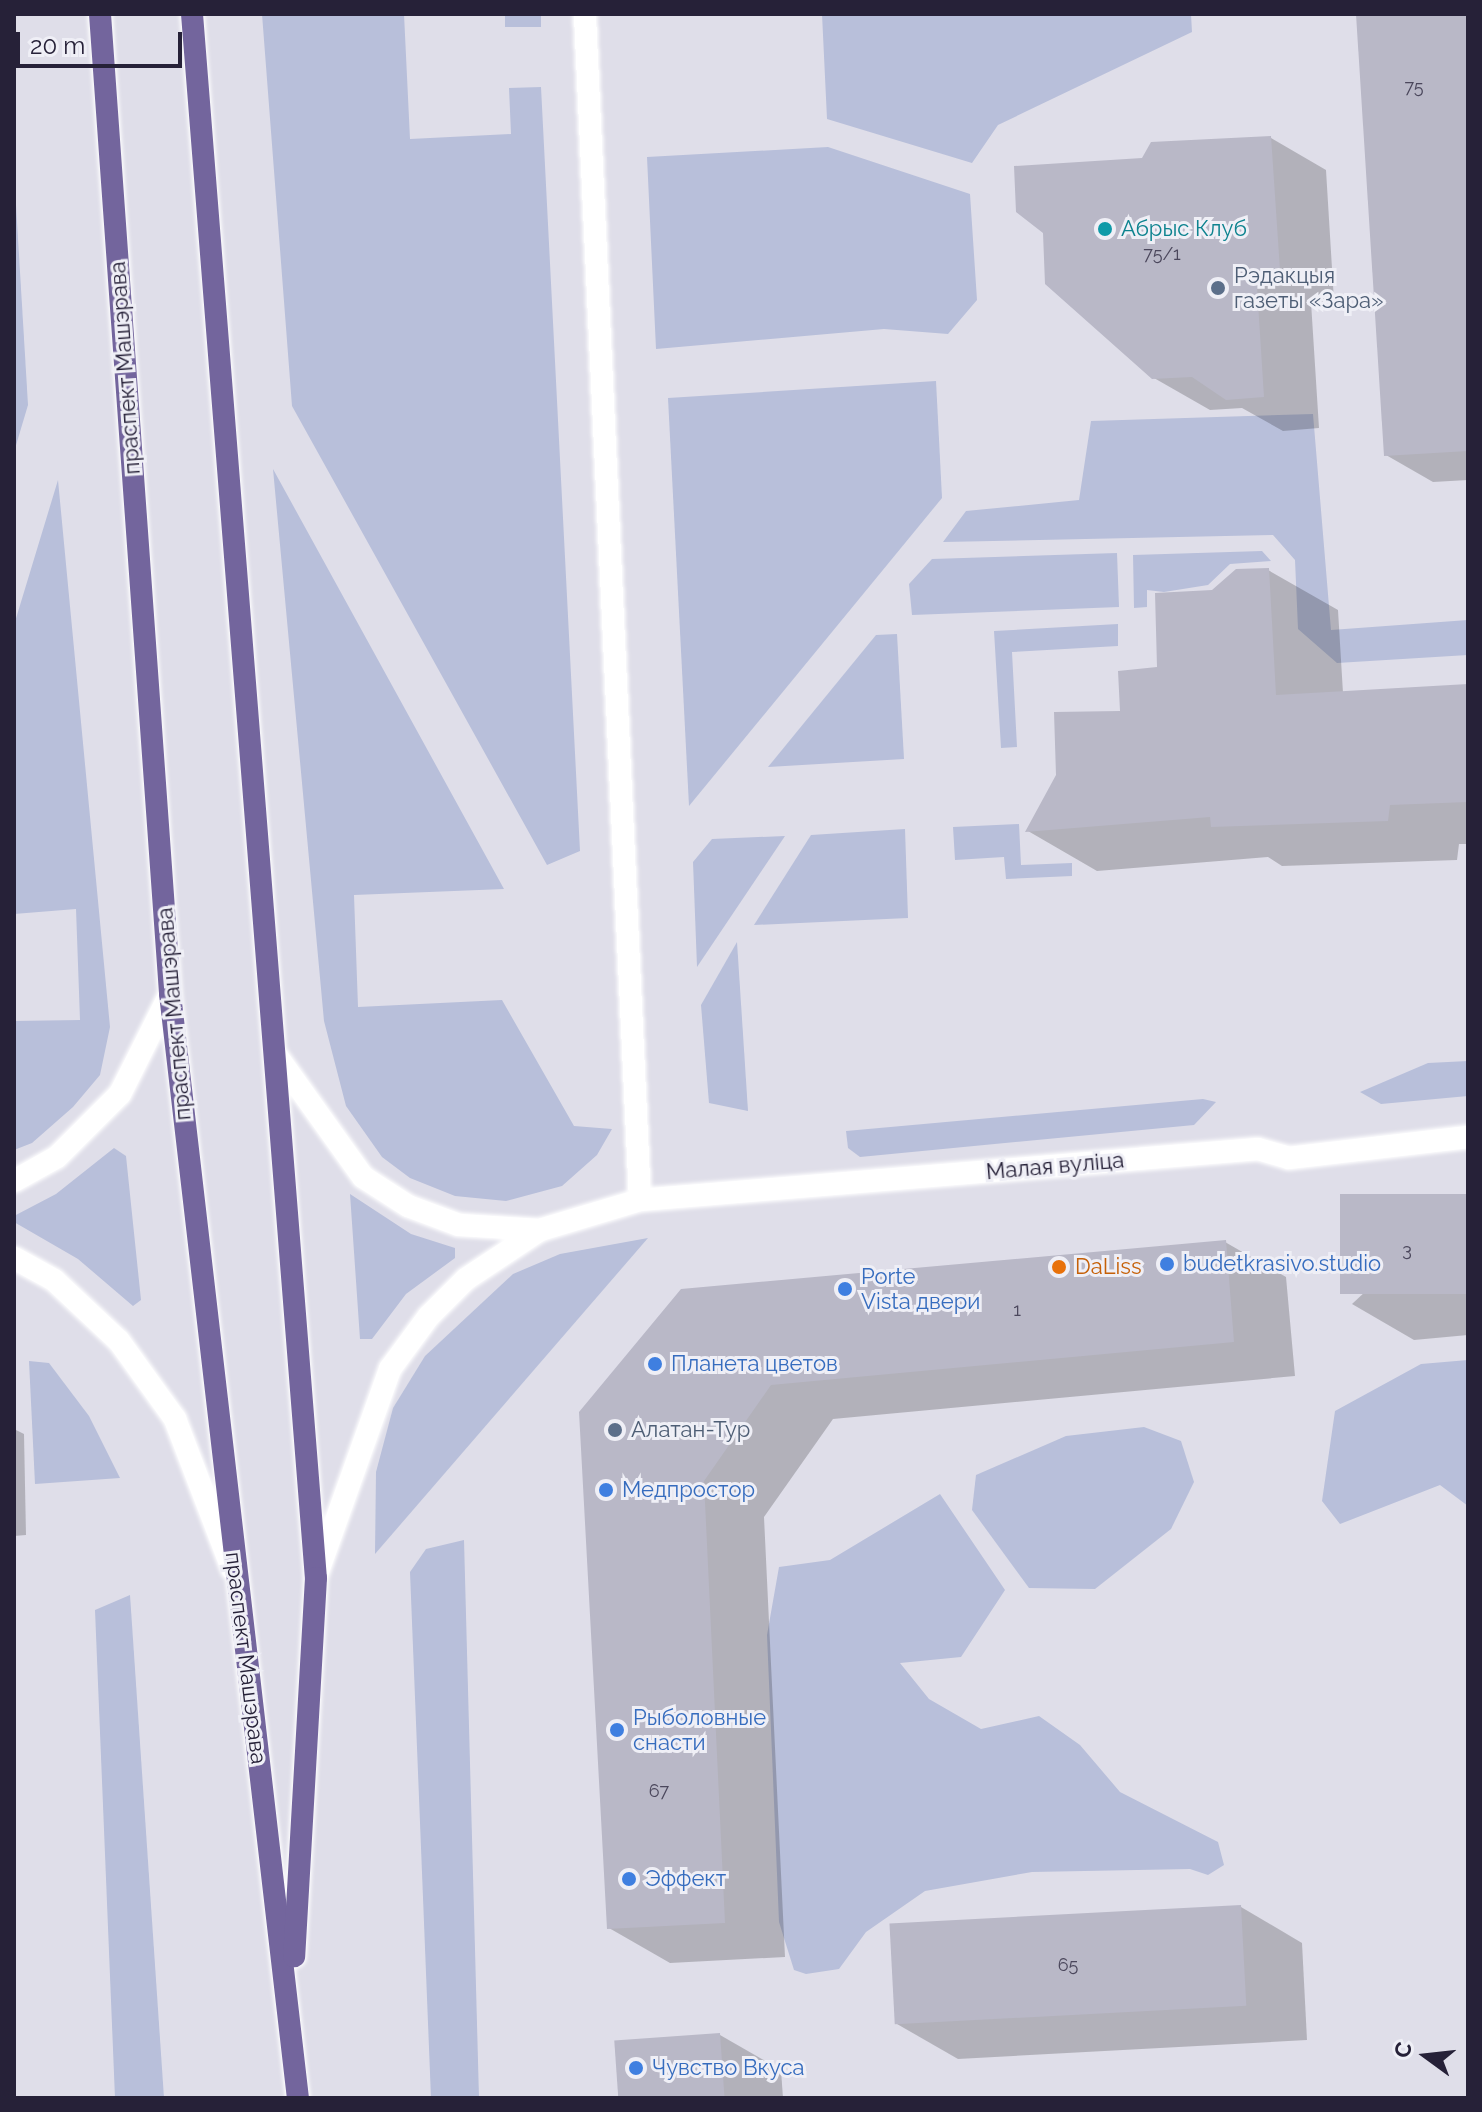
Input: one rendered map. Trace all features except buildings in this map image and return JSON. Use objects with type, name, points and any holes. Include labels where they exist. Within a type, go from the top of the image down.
[{"type":"main road","name":"праспект Машэрава","points":[[100,14],[170,994],[235,1575],[291,2009],[298,2098]]},
{"type":"main road","name":"праспект Машэрава","points":[[192,14],[316,1578],[291,2009]]},
{"type":"street","points":[[585,14],[640,1200]]},
{"type":"street","points":[[14,1181],[57,1157],[120,1094],[170,994]]},
{"type":"street","points":[[276,1055],[363,1177],[408,1206],[459,1225],[540,1230]]},
{"type":"street","name":"Малая вуліца","points":[[540,1230],[640,1200],[1258,1149],[1289,1158],[1468,1137]]},
{"type":"street","points":[[316,1578],[390,1369],[429,1316],[466,1279],[540,1230]]},
{"type":"street","points":[[14,1258],[54,1280],[119,1341],[175,1419],[235,1575]]},
{"type":"shaded area","points":[[262,14],[404,14],[410,139],[511,134],[509,88],[541,87],[580,851],[547,865],[292,406]]},
{"type":"shaded area","points":[[505,14],[541,14],[541,27],[505,27]]},
{"type":"shaded area","points":[[822,14],[1191,14],[1192,32],[998,125],[972,163],[827,119]]},
{"type":"shaded area","points":[[828,147],[970,194],[977,300],[948,334],[884,329],[656,349],[647,157]]},
{"type":"shaded area","points":[[14,172],[28,405],[14,452]]},
{"type":"shaded area","points":[[936,381],[942,498],[689,806],[668,398]]},
{"type":"shaded area","points":[[1313,414],[1331,630],[1468,620],[1468,655],[1337,663],[1298,629],[1295,560],[1273,535],[943,542],[966,511],[1079,500],[1091,421]]},
{"type":"shaded area","points":[[273,469],[504,889],[354,895],[358,1007],[502,1000],[574,1126],[612,1129],[597,1155],[562,1186],[506,1201],[455,1196],[410,1178],[382,1157],[346,1106],[324,1021]]},
{"type":"shaded area","points":[[58,480],[110,1027],[100,1075],[73,1107],[32,1143],[14,1150],[14,1021],[80,1020],[76,909],[14,914],[14,625]]},
{"type":"shaded area","points":[[1262,551],[1271,561],[1230,564],[1208,585],[1164,592],[1147,590],[1147,607],[1134,608],[1133,555]]},
{"type":"shaded area","points":[[1117,553],[1119,607],[912,615],[909,584],[932,559]]},
{"type":"shaded area","points":[[1118,624],[1118,646],[1012,652],[1017,747],[1001,748],[994,631]]},
{"type":"shaded area","points":[[897,634],[904,759],[768,767],[876,635]]},
{"type":"shaded area","points":[[1019,824],[1021,865],[1072,863],[1072,876],[1006,879],[1004,857],[955,860],[953,827]]},
{"type":"shaded area","points":[[905,829],[908,918],[754,925],[811,835]]},
{"type":"shaded area","points":[[785,836],[697,967],[693,862],[712,839]]},
{"type":"shaded area","points":[[737,942],[748,1111],[709,1103],[701,1005]]},
{"type":"shaded area","points":[[1468,1061],[1468,1096],[1381,1104],[1360,1092],[1428,1063]]},
{"type":"shaded area","points":[[1203,1099],[1216,1102],[1194,1125],[860,1157],[848,1148],[846,1131]]},
{"type":"shaded area","points":[[114,1148],[126,1156],[141,1300],[133,1306],[78,1259],[14,1222],[14,1216],[56,1194]]},
{"type":"shaded area","points":[[350,1194],[411,1234],[455,1248],[455,1258],[406,1294],[372,1339],[360,1339]]},
{"type":"shaded area","points":[[648,1238],[375,1554],[376,1472],[393,1408],[425,1356],[513,1274],[560,1254]]},
{"type":"shaded area","points":[[1468,1360],[1468,1506],[1440,1485],[1340,1524],[1322,1501],[1335,1411],[1421,1364]]},
{"type":"shaded area","points":[[29,1361],[49,1363],[89,1416],[120,1478],[35,1484]]},
{"type":"shaded area","points":[[1144,1427],[1181,1441],[1194,1482],[1171,1529],[1095,1589],[1029,1588],[972,1510],[976,1475],[1066,1436]]},
{"type":"shaded area","points":[[940,1494],[1005,1590],[961,1657],[900,1663],[929,1699],[981,1729],[1039,1716],[1080,1745],[1120,1792],[1218,1842],[1224,1865],[1208,1875],[1190,1869],[1032,1872],[925,1891],[866,1932],[839,1969],[806,1974],[794,1970],[779,1922],[767,1635],[779,1567],[830,1560]]},
{"type":"shaded area","points":[[464,1540],[479,2098],[431,2098],[410,1572],[426,1549]]},
{"type":"shaded area","points":[[130,1595],[164,2098],[115,2098],[95,1610]]},
{"type":"place","name":"Абрыс Клуб","points":[[1105,229]]},
{"type":"place","name":"Рэдакцыя газеты «Зара»","points":[[1218,288]]},
{"type":"place","name":"budetkrasivo.studio","points":[[1167,1264]]},
{"type":"place","name":"DaLiss","points":[[1059,1267]]},
{"type":"place","name":"Porte Vista двери","points":[[845,1289]]},
{"type":"place","name":"Планета цветов","points":[[655,1364]]},
{"type":"place","name":"Алатан-Тур","points":[[615,1430]]},
{"type":"place","name":"Медпростор","points":[[606,1490]]},
{"type":"place","name":"Рыболовные снасти","points":[[617,1730]]},
{"type":"place","name":"Эффект","points":[[629,1879]]},
{"type":"place","name":"Чувство Вкуса","points":[[636,2068]]}]
